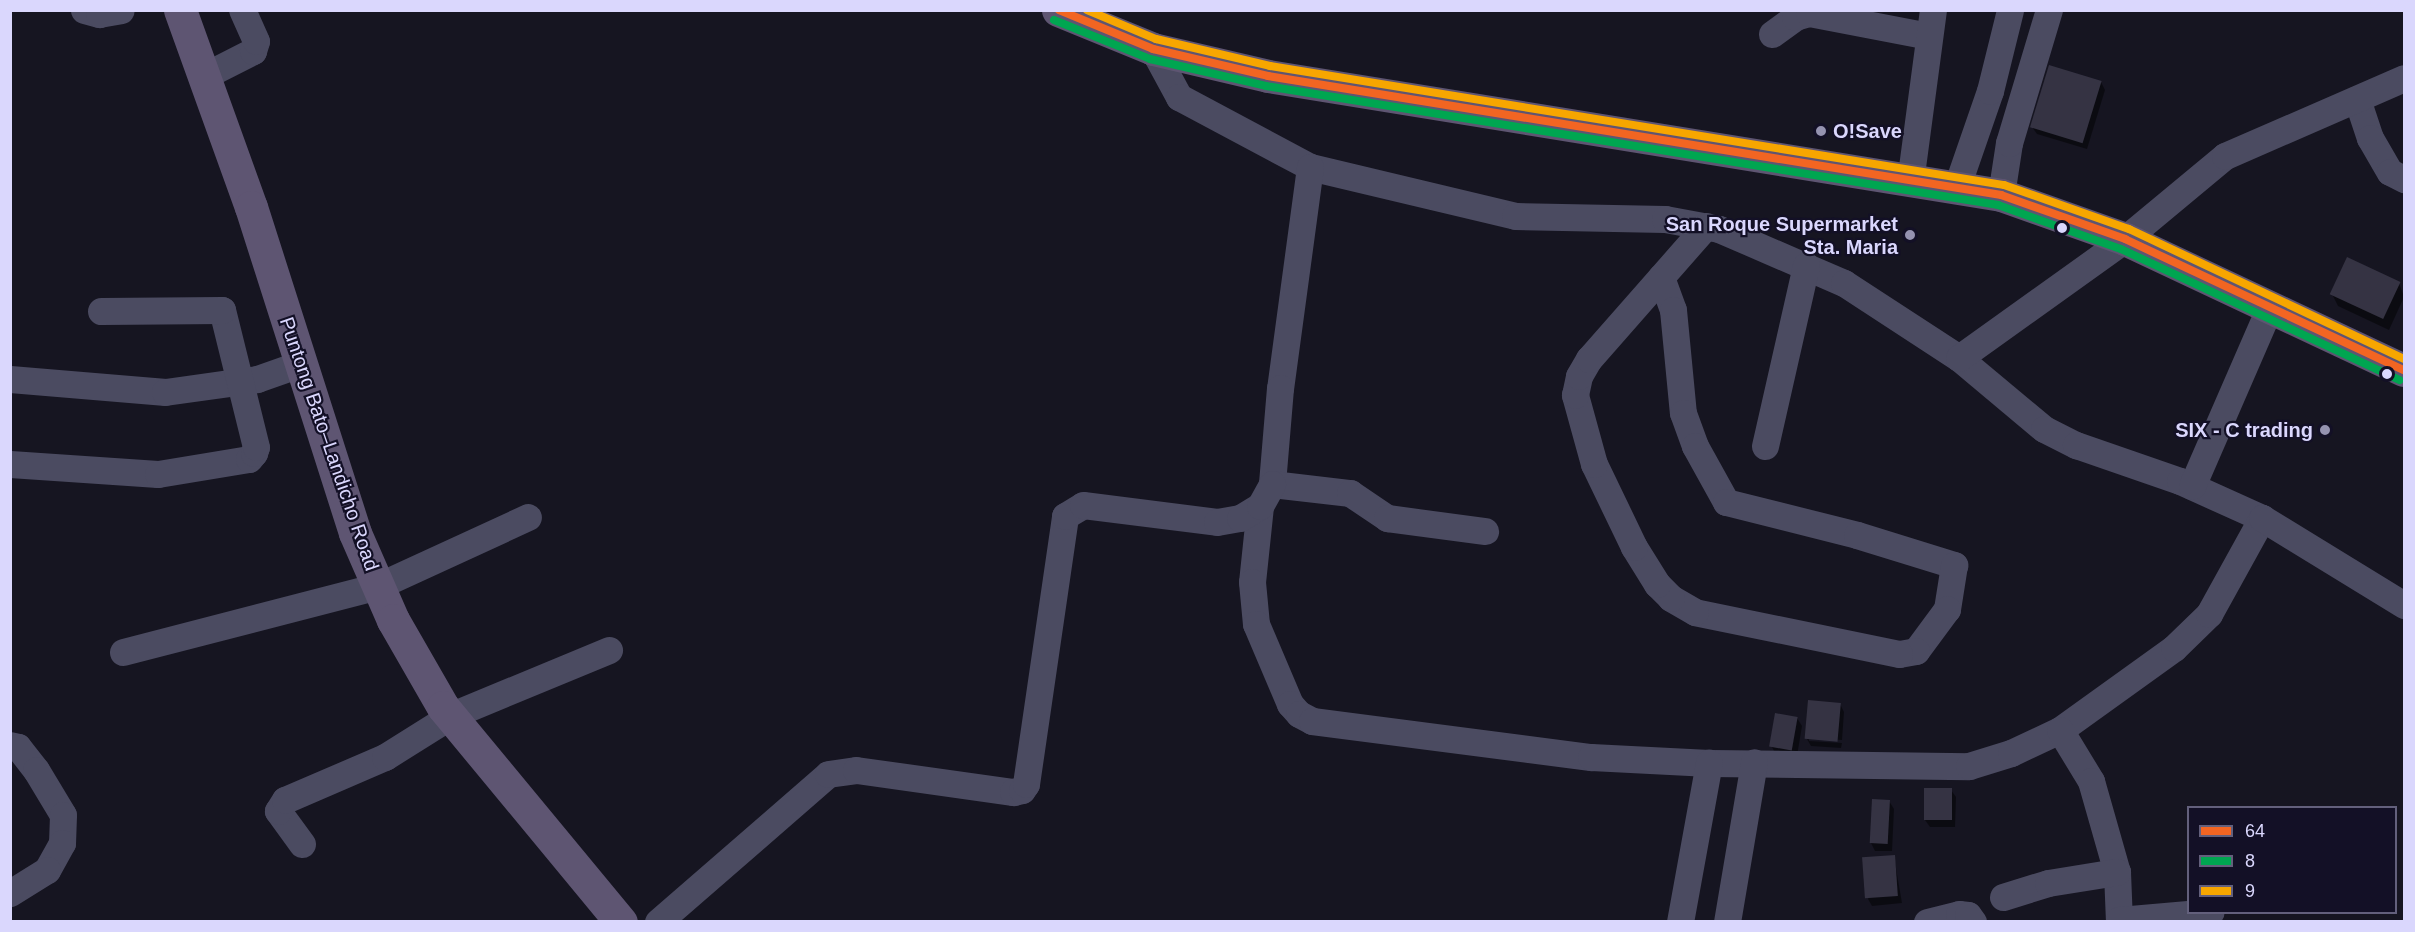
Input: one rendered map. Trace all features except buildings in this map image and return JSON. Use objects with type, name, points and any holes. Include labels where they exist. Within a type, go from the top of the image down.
[{"type":"main road","name":"Puntong Bato–Landicho Road","points":[[180,10],[251,207],[355,532],[378,586],[412,656],[452,715],[621,921]]},
{"type":"main road","points":[[1058,10],[1153,49],[1268,76],[2001,195],[2125,238],[2404,370]]},
{"type":"street","points":[[84,10],[99,14],[121,10]]},
{"type":"street","points":[[204,76],[253,51],[256,41],[242,10]]},
{"type":"street","points":[[1956,189],[1990,91],[2010,10]]},
{"type":"street","points":[[2001,195],[2009,143],[2049,10]]},
{"type":"street","points":[[1772,34],[1795,17],[1809,13],[1931,23],[1910,182]]},
{"type":"street","points":[[1153,49],[1179,97],[1310,167],[1515,216],[1643,218],[1706,226],[1806,266],[1844,283],[1959,357],[2044,429],[2076,445],[2192,486],[2262,518],[2404,605]]},
{"type":"street","points":[[1959,357],[2125,238],[2225,156],[2404,78]]},
{"type":"street","points":[[2357,99],[2370,138],[2390,172],[2404,179]]},
{"type":"street","points":[[1310,167],[1266,495],[1252,582],[1256,624],[1290,704],[1299,714],[1312,721],[1591,757],[1709,763],[1969,766],[2032,745],[2060,730],[2174,648],[2210,614],[2262,518]]},
{"type":"street","points":[[1661,277],[1673,310],[1683,413],[1695,446],[1726,502],[1857,534],[1954,565],[1947,609],[1916,651],[1899,654],[1695,612],[1671,598],[1657,584],[1634,547],[1594,464],[1575,395],[1589,359],[1661,277],[1706,226]]},
{"type":"street","points":[[1764,446],[1806,266]]},
{"type":"street","points":[[2192,486],[2270,307]]},
{"type":"street","points":[[10,465],[158,474],[249,459],[256,447],[238,382],[222,310],[101,312]]},
{"type":"street","points":[[12,386],[165,392],[238,382],[300,364]]},
{"type":"street","points":[[658,921],[828,774],[856,770],[1013,792],[1022,790],[1026,784],[1065,516],[1075,508],[1083,505],[1217,522],[1240,518],[1266,495],[1350,493],[1387,519],[1485,531]]},
{"type":"street","points":[[123,652],[378,586],[528,517]]},
{"type":"street","points":[[302,844],[278,811],[285,800],[385,757],[452,715],[609,650]]},
{"type":"street","points":[[2060,730],[2091,781],[2117,872],[2119,921],[2191,914]]},
{"type":"street","points":[[10,745],[18,747],[36,770],[63,816],[62,843],[47,870],[10,893]]},
{"type":"street","points":[[1727,921],[1754,762]]},
{"type":"street","points":[[1680,921],[1709,763]]},
{"type":"street","points":[[2003,897],[2048,883],[2117,872]]},
{"type":"street","points":[[1927,921],[1959,914],[1973,921]]},
{"type":"transit line","name":"64","points":[[1059,10],[1153,49],[1268,76],[2001,195],[2125,239],[2404,370]]},
{"type":"transit line","name":"9","points":[[1087,10],[1156,39],[1270,66],[2004,185],[2129,229],[2404,359]]},
{"type":"transit line","name":"8","points":[[1054,20],[1150,59],[1266,86],[1998,205],[2121,249],[2400,380]]},
{"type":"place","name":"O!Save","points":[[1821,131]]},
{"type":"place","name":"San Roque Supermarket Sta. Maria","points":[[1910,235]]},
{"type":"place","name":"SIX - C trading","points":[[2325,430]]}]
